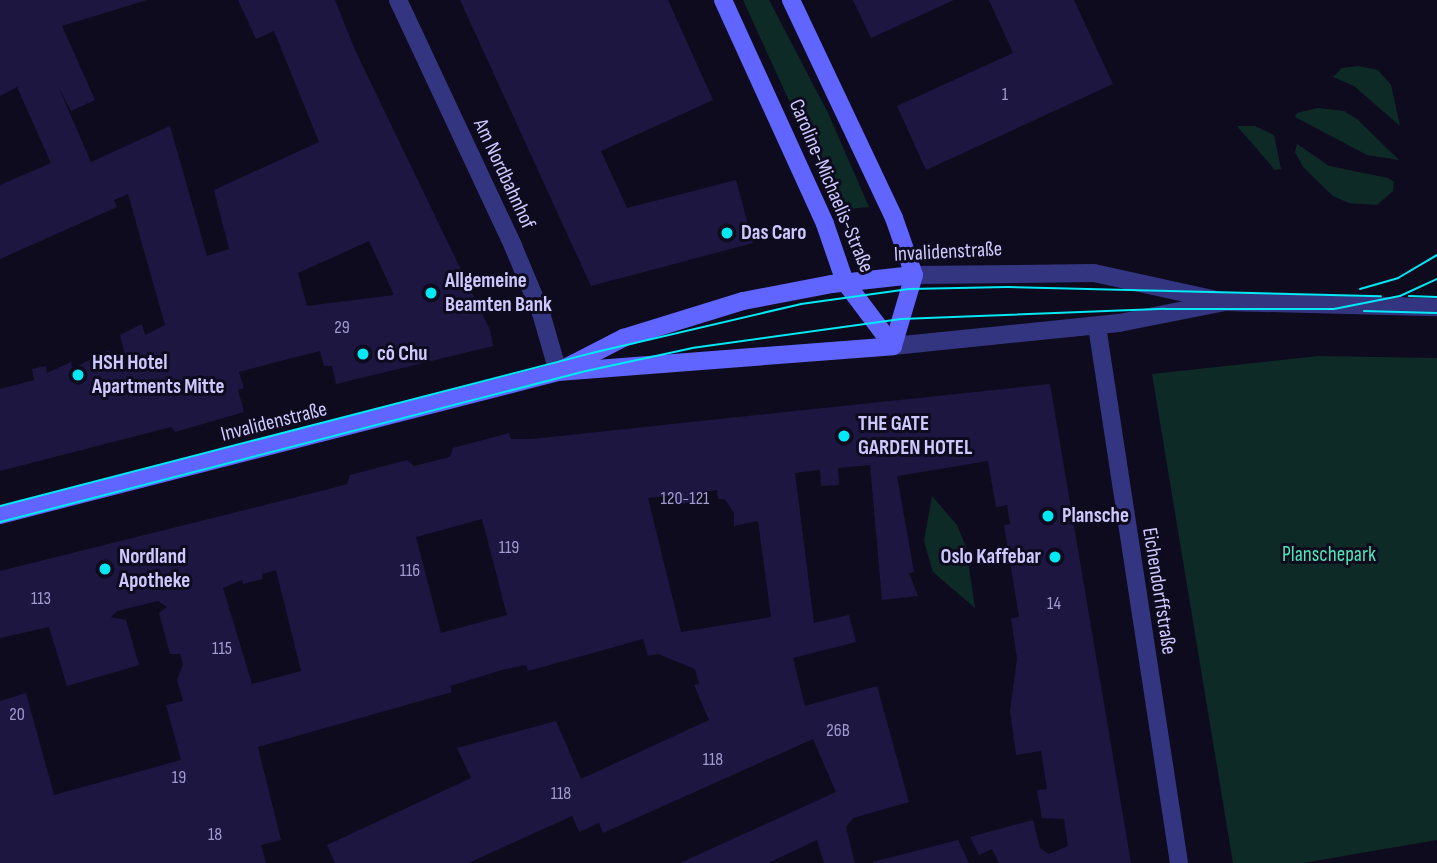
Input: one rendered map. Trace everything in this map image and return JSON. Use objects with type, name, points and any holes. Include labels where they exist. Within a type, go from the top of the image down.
[{"type":"main road","name":"Caroline-Michaelis-Straße","points":[[723,0],[825,224],[845,282],[893,346]]},
{"type":"main road","name":"Caroline-Michaelis-Straße","points":[[791,0],[894,218],[914,275]]},
{"type":"main road","name":"Invalidenstraße","points":[[558,372],[603,346],[670,322],[743,301],[845,282],[914,275]]},
{"type":"main road","points":[[893,346],[914,275]]},
{"type":"main road","name":"Invalidenstraße","points":[[0,515],[558,372],[893,346]]},
{"type":"street","name":"Am Nordbahnhof","points":[[398,0],[513,246],[541,313],[558,372]]},
{"type":"street","name":"Invalidenstraße","points":[[914,275],[1094,273],[1226,302],[1437,307]]},
{"type":"street","name":"Invalidenstraße","points":[[893,346],[1097,326],[1226,302]]},
{"type":"street","name":"Eichendorffstraße","points":[[1097,326],[1179,863]]},
{"type":"green space","points":[[743,0],[769,0],[828,113],[869,207],[839,210]]},
{"type":"green space","points":[[1358,66],[1378,70],[1391,85],[1400,126],[1354,86],[1333,77],[1342,68]]},
{"type":"green space","points":[[1318,108],[1344,111],[1357,119],[1399,160],[1367,155],[1295,117],[1297,113]]},
{"type":"green space","points":[[1237,126],[1255,126],[1274,135],[1281,169],[1275,170]]},
{"type":"green space","points":[[1297,144],[1329,166],[1388,178],[1394,182],[1393,191],[1377,205],[1349,203],[1333,196],[1303,167],[1295,152]]},
{"type":"green space","name":"Planschepark","points":[[1319,356],[1437,358],[1437,840],[1303,863],[1233,863],[1152,374]]},
{"type":"green space","points":[[932,496],[957,525],[966,547],[975,608],[933,572],[924,541]]},
{"type":"building","points":[[0,0],[147,0],[62,26],[95,100],[71,111],[58,86],[91,162],[170,126],[207,256],[229,249],[214,190],[319,142],[274,31],[256,39],[238,0],[335,0],[355,50],[490,330],[493,346],[336,384],[332,366],[324,366],[320,351],[280,361],[239,372],[244,388],[238,390],[244,412],[175,432],[171,427],[0,471],[0,389],[34,380],[32,369],[46,366],[47,373],[71,362],[72,367],[78,366],[109,350],[112,360],[121,359],[124,371],[129,370],[120,335],[142,324],[145,335],[165,325],[128,194],[114,200],[117,207],[0,259],[0,185],[51,163],[17,87],[0,96]],"holes":[[[369,241],[394,295],[307,306],[298,273]]]},
{"type":"building","points":[[460,0],[668,0],[713,100],[601,151],[627,208],[736,180],[753,243],[591,286]]},
{"type":"building","points":[[853,0],[954,0],[871,38]]},
{"type":"building","points":[[989,0],[1074,0],[1113,84],[926,170],[897,106],[1013,53]]},
{"type":"building","points":[[1050,384],[1131,863],[999,863],[992,849],[979,855],[970,837],[1033,820],[1040,848],[1049,854],[1068,846],[1064,819],[1042,818],[1037,790],[1047,789],[1041,751],[1016,755],[1010,711],[1017,659],[1011,618],[1019,617],[1004,525],[1010,524],[1007,505],[996,507],[988,461],[897,476],[914,572],[909,573],[918,596],[882,600],[870,465],[838,468],[839,485],[821,486],[820,470],[795,473],[814,623],[849,615],[856,642],[793,658],[805,706],[877,686],[909,802],[853,818],[846,827],[855,863],[824,863],[817,840],[768,863],[680,863],[836,792],[813,739],[603,833],[599,823],[579,832],[572,816],[468,863],[335,863],[327,845],[471,778],[457,748],[556,721],[581,779],[709,720],[694,685],[699,684],[695,669],[658,654],[648,656],[643,639],[528,671],[526,665],[502,670],[450,686],[452,692],[258,747],[281,840],[261,845],[266,863],[0,863],[0,701],[26,693],[54,795],[181,760],[166,705],[183,701],[177,680],[183,664],[180,654],[170,654],[159,613],[167,607],[158,601],[117,611],[111,617],[126,620],[139,665],[67,686],[49,627],[0,638],[0,571],[333,488],[347,484],[350,475],[407,460],[414,466],[450,457],[453,448],[509,433],[511,439],[532,439]],"holes":[[[717,490],[718,499],[725,499],[734,513],[734,526],[758,521],[771,617],[681,632],[648,498],[674,495],[676,504],[696,502],[695,493]],[[482,519],[507,615],[441,633],[416,537]],[[276,570],[301,671],[252,684],[223,588],[242,580],[243,584],[263,579],[262,574]]]},
{"type":"building","points":[[958,840],[969,863],[873,863],[873,862]]},
{"type":"tram line","points":[[1360,289],[1398,278],[1437,255]]},
{"type":"tram line","points":[[0,522],[586,371],[692,348],[901,319],[1165,309],[1334,309],[1400,296],[1437,279]]},
{"type":"tram line","points":[[0,506],[592,353],[801,304],[909,289],[1007,287],[1381,296]]},
{"type":"tram line","points":[[1409,296],[1437,297]]},
{"type":"tram line","points":[[1364,311],[1437,313]]},
{"type":"place","name":"Das Caro","points":[[727,233]]},
{"type":"place","name":"Allgemeine Beamten Bank","points":[[431,293]]},
{"type":"place","name":"cô Chu","points":[[363,354]]},
{"type":"place","name":"HSH Hotel Apartments Mitte","points":[[78,375]]},
{"type":"place","name":"THE GATE GARDEN HOTEL","points":[[844,436]]},
{"type":"place","name":"Plansche","points":[[1048,516]]},
{"type":"place","name":"Oslo Kaffebar","points":[[1055,557]]},
{"type":"place","name":"Nordland Apotheke","points":[[105,569]]}]
